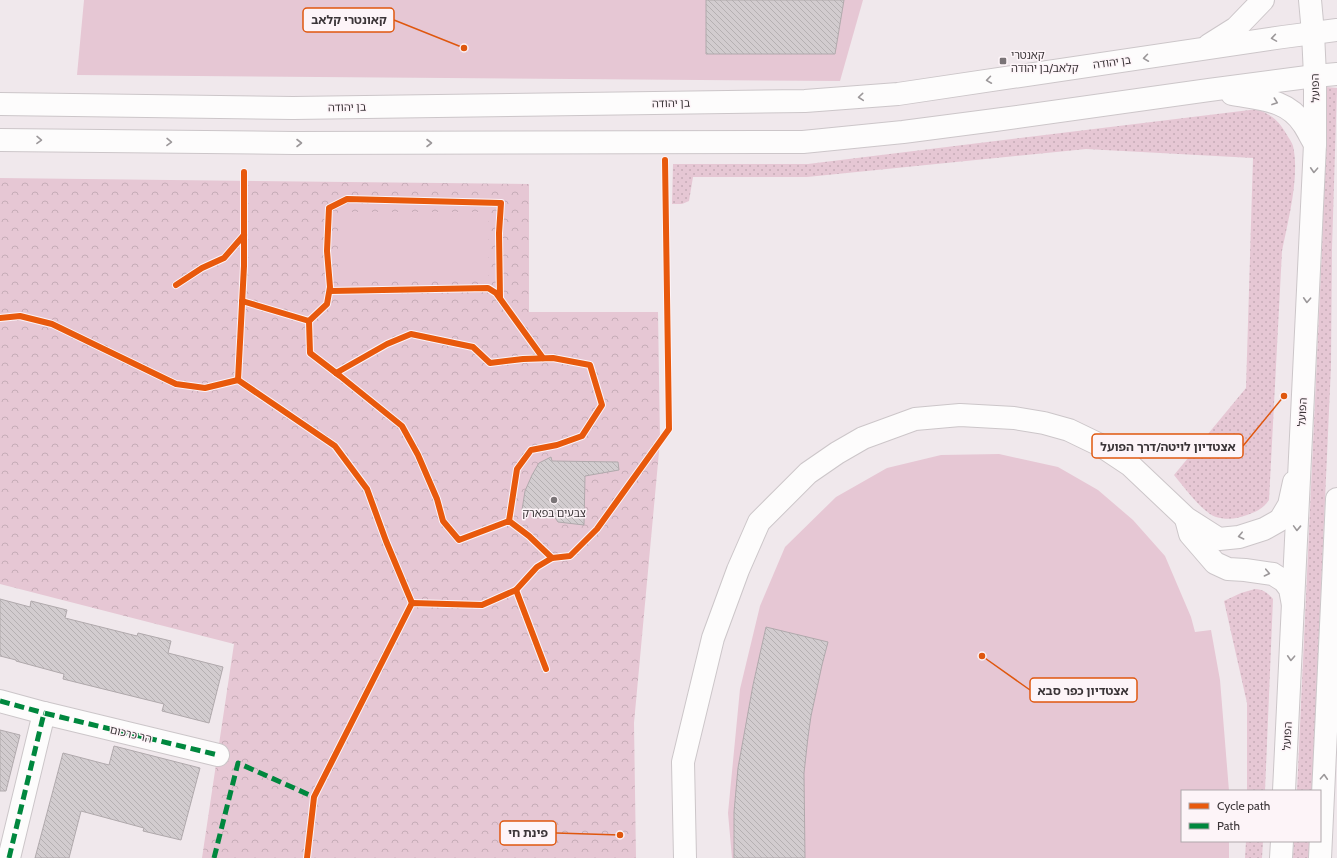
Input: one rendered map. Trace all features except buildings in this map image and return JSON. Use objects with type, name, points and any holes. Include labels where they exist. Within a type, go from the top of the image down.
[{"type":"main road","points":[[1199,50],[1236,28],[1263,0]]},
{"type":"main road","name":"הפועל","points":[[1284,790],[1315,144],[1315,76],[1310,0]]},
{"type":"main road","name":"בן יהודה","points":[[0,104],[293,108],[805,102],[898,94],[1337,30]]},
{"type":"main road","points":[[0,140],[294,143],[803,142],[903,132],[1337,74]]},
{"type":"main road","points":[[1209,90],[1276,102],[1294,112],[1304,124],[1315,144]]},
{"type":"main road","points":[[685,858],[683,762],[713,638],[738,570],[759,522],[808,473],[837,453],[863,438],[915,419],[960,415],[1014,418],[1044,423],[1069,430],[1100,446],[1130,465],[1186,518],[1219,539],[1239,537],[1264,530],[1280,520],[1289,505],[1300,457]]},
{"type":"main road","points":[[1321,837],[1337,499]]},
{"type":"main road","points":[[1186,518],[1190,534],[1215,563],[1228,569],[1273,574],[1284,581],[1290,589],[1293,605]]},
{"type":"main road","name":"הר כרכום","points":[[0,701],[218,755]]},
{"type":"main road","points":[[9,858],[44,713]]},
{"type":"main road","points":[[1281,858],[1282,842]]},
{"type":"main road","points":[[1320,858],[1321,842]]},
{"type":"green space","points":[[84,0],[863,0],[840,81],[77,75]]},
{"type":"green space","points":[[1326,87],[1337,88],[1332,248],[1331,366],[1312,790],[1297,790],[1322,249]]},
{"type":"green space","points":[[1258,109],[1272,117],[1284,130],[1293,146],[1295,171],[1290,213],[1282,251],[1269,500],[1257,511],[1235,518],[1228,519],[1216,517],[1205,510],[1174,475],[1246,388],[1253,158],[1086,149],[807,177],[693,177],[689,201],[682,204],[672,204],[673,164],[808,164]]},
{"type":"green space","points":[[0,178],[529,184],[529,312],[658,312],[660,441],[634,723],[636,858],[202,858],[234,644],[0,584]]},
{"type":"green space","points":[[338,212],[488,212],[488,281],[338,281]]},
{"type":"green space","points":[[999,454],[1058,467],[1098,490],[1133,520],[1165,556],[1191,617],[1195,632],[1211,630],[1220,680],[1229,790],[1181,790],[1181,842],[1229,842],[1229,858],[732,858],[728,813],[740,689],[760,606],[785,547],[836,497],[887,468],[941,455]]},
{"type":"green space","points":[[1255,589],[1265,592],[1273,599],[1265,790],[1247,790],[1247,703],[1224,601],[1241,593]]},
{"type":"green space","points":[[1246,842],[1263,842],[1262,858],[1245,858]]},
{"type":"green space","points":[[1294,842],[1310,842],[1310,858],[1293,858]]},
{"type":"marked path","points":[[0,701],[44,713]]},
{"type":"marked path","points":[[9,858],[44,713],[218,755]]},
{"type":"marked path","points":[[214,858],[238,763],[314,797]]},
{"type":"cycle path","points":[[307,858],[314,797],[412,603],[482,605],[516,590],[537,567],[552,558],[570,556],[597,529],[669,429],[665,160]]},
{"type":"cycle path","points":[[238,380],[244,266],[244,172]]},
{"type":"cycle path","points":[[500,298],[499,233],[501,203],[347,199],[329,208],[327,251],[330,287],[327,304],[309,321],[310,353],[402,426],[418,455],[437,499],[443,521],[459,540],[509,521],[529,536],[552,558]]},
{"type":"cycle path","points":[[176,285],[202,268],[224,258],[244,235]]},
{"type":"cycle path","points":[[330,291],[488,288],[496,293],[543,358]]},
{"type":"cycle path","points":[[242,301],[309,321]]},
{"type":"cycle path","points":[[0,318],[20,316],[52,324],[176,384],[205,388],[238,380],[335,446],[367,489],[386,541],[412,603]]},
{"type":"cycle path","points":[[336,373],[387,344],[411,334],[473,347],[490,363],[523,359],[553,358],[590,365],[602,405],[582,436],[557,445],[531,450],[517,469],[509,521]]},
{"type":"cycle path","points":[[516,590],[546,669]]},
{"type":"place","name":"קאונטרי קלאב","points":[[464,48]]},
{"type":"place","name":"קאנטרי קלאב/בן יהודה","points":[[1003,61]]},
{"type":"place","name":"אצטדיון לויטה/דרך הפועל","points":[[1284,396]]},
{"type":"place","name":"צבעים בפארק","points":[[554,500]]},
{"type":"place","name":"אצטדיון כפר סבא","points":[[982,656]]},
{"type":"place","name":"פינת חי","points":[[620,835]]}]
